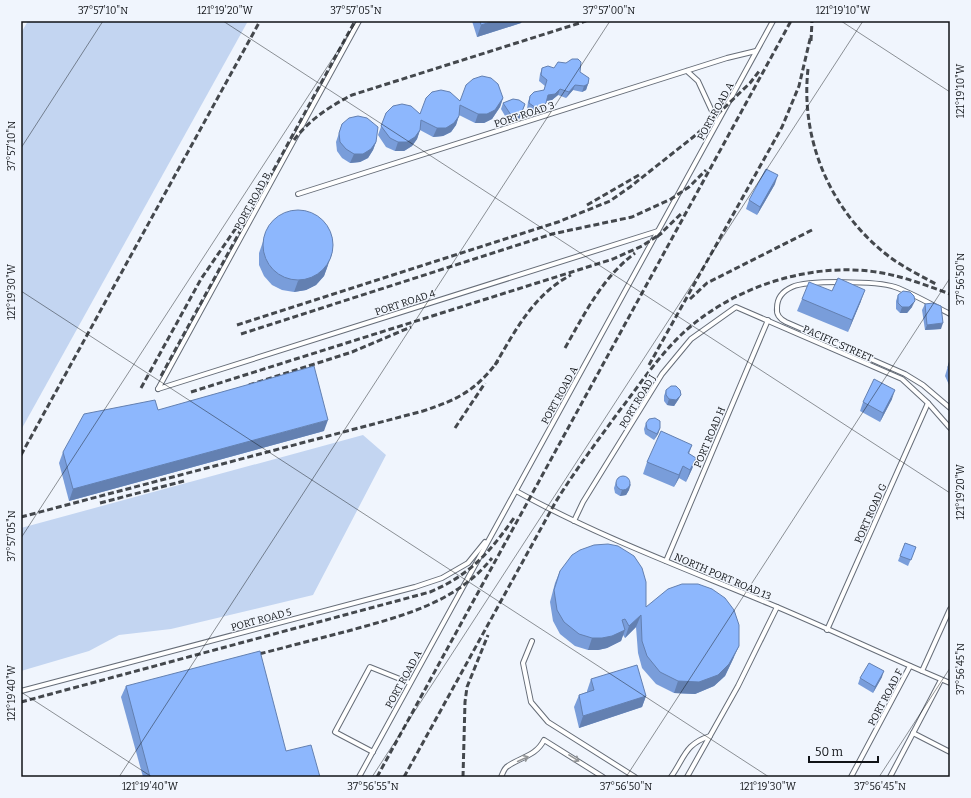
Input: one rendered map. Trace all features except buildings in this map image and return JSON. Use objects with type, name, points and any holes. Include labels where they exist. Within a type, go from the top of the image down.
[{"type":"lane","name":"PORT ROAD B","points":[[158,389],[359,21]]},
{"type":"lane","name":"PORT ROAD A","points":[[359,777],[773,21]]},
{"type":"lane","name":"PORT ROAD 3","points":[[298,194],[727,58],[756,52]]},
{"type":"lane","points":[[687,71],[698,81],[717,122]]},
{"type":"lane","name":"PORT ROAD 4","points":[[158,389],[658,231]]},
{"type":"lane","points":[[950,314],[894,287],[823,282],[792,287],[784,292],[777,304],[776,312],[778,316],[786,322],[905,374],[923,385],[950,408]]},
{"type":"lane","name":"PACIFIC STREET","points":[[736,307],[902,379],[928,403],[950,428]]},
{"type":"lane","name":"PORT ROAD J","points":[[574,521],[583,502],[662,374],[691,339],[736,307]]},
{"type":"lane","name":"PORT ROAD H","points":[[666,561],[768,320]]},
{"type":"lane","name":"PORT ROAD G","points":[[827,630],[928,403]]},
{"type":"lane","name":"NORTH PORT ROAD 13","points":[[516,491],[574,521],[777,607],[950,683]]},
{"type":"lane","name":"PORT ROAD 5","points":[[21,691],[415,587],[442,578],[468,563],[491,536]]},
{"type":"lane","points":[[687,777],[738,686],[777,607]]},
{"type":"lane","points":[[922,671],[950,609]]},
{"type":"lane","points":[[532,641],[522,663],[531,702],[548,722],[635,777]]},
{"type":"lane","name":"PORT ROAD F","points":[[851,777],[910,666]]},
{"type":"lane","points":[[373,752],[335,732],[370,667],[410,683]]},
{"type":"lane","points":[[890,777],[941,680]]},
{"type":"lane","points":[[913,733],[950,752]]},
{"type":"lane","points":[[671,777],[690,746],[696,740],[710,736]]},
{"type":"lane","points":[[501,777],[506,767],[530,756],[540,747],[544,740],[603,777]]},
{"type":"water","points":[[28,21],[248,21],[21,430],[21,33]]},
{"type":"water","points":[[363,435],[386,455],[313,595],[171,629],[119,635],[89,651],[21,671],[21,528]]},
{"type":"railway","points":[[21,455],[260,21]]},
{"type":"railway","points":[[161,376],[355,21]]},
{"type":"railway","points":[[294,140],[306,126],[320,114],[352,95],[586,21]]},
{"type":"railway","points":[[377,777],[791,21]]},
{"type":"railway","points":[[811,41],[812,21]]},
{"type":"railway","points":[[649,365],[782,127],[799,86],[811,35]]},
{"type":"railway","points":[[808,69],[807,96],[809,123],[815,149],[824,174],[837,198],[852,220],[870,240],[896,262],[936,284]]},
{"type":"railway","points":[[237,325],[558,222],[610,201],[697,134],[750,83],[760,70]]},
{"type":"railway","points":[[241,334],[552,234],[632,217],[671,199],[689,187],[706,170]]},
{"type":"railway","points":[[587,205],[639,175]]},
{"type":"railway","points":[[657,237],[683,212]]},
{"type":"railway","points":[[141,388],[201,279],[236,228]]},
{"type":"railway","points":[[690,299],[707,283],[812,230]]},
{"type":"railway","points":[[191,392],[613,259],[642,246],[662,233]]},
{"type":"railway","points":[[565,348],[595,297],[613,273],[635,253]]},
{"type":"railway","points":[[404,777],[555,503],[577,469],[617,414],[656,363],[682,334],[701,318],[722,304],[745,292],[793,276],[819,272],[844,270],[879,272],[910,280],[950,294]]},
{"type":"railway","points":[[495,365],[510,339],[536,303],[546,292],[571,275]]},
{"type":"railway","points":[[249,385],[352,352],[411,327]]},
{"type":"railway","points":[[21,517],[423,411],[465,393],[482,380],[498,361]]},
{"type":"railway","points":[[455,428],[485,383]]},
{"type":"railway","points":[[100,503],[184,481]]},
{"type":"railway","points":[[21,702],[430,592],[456,578],[478,562],[496,542],[514,518]]},
{"type":"railway","points":[[251,656],[388,620],[427,606],[462,586],[478,573],[492,558]]},
{"type":"railway","points":[[463,777],[465,702],[467,687],[488,635]]}]
